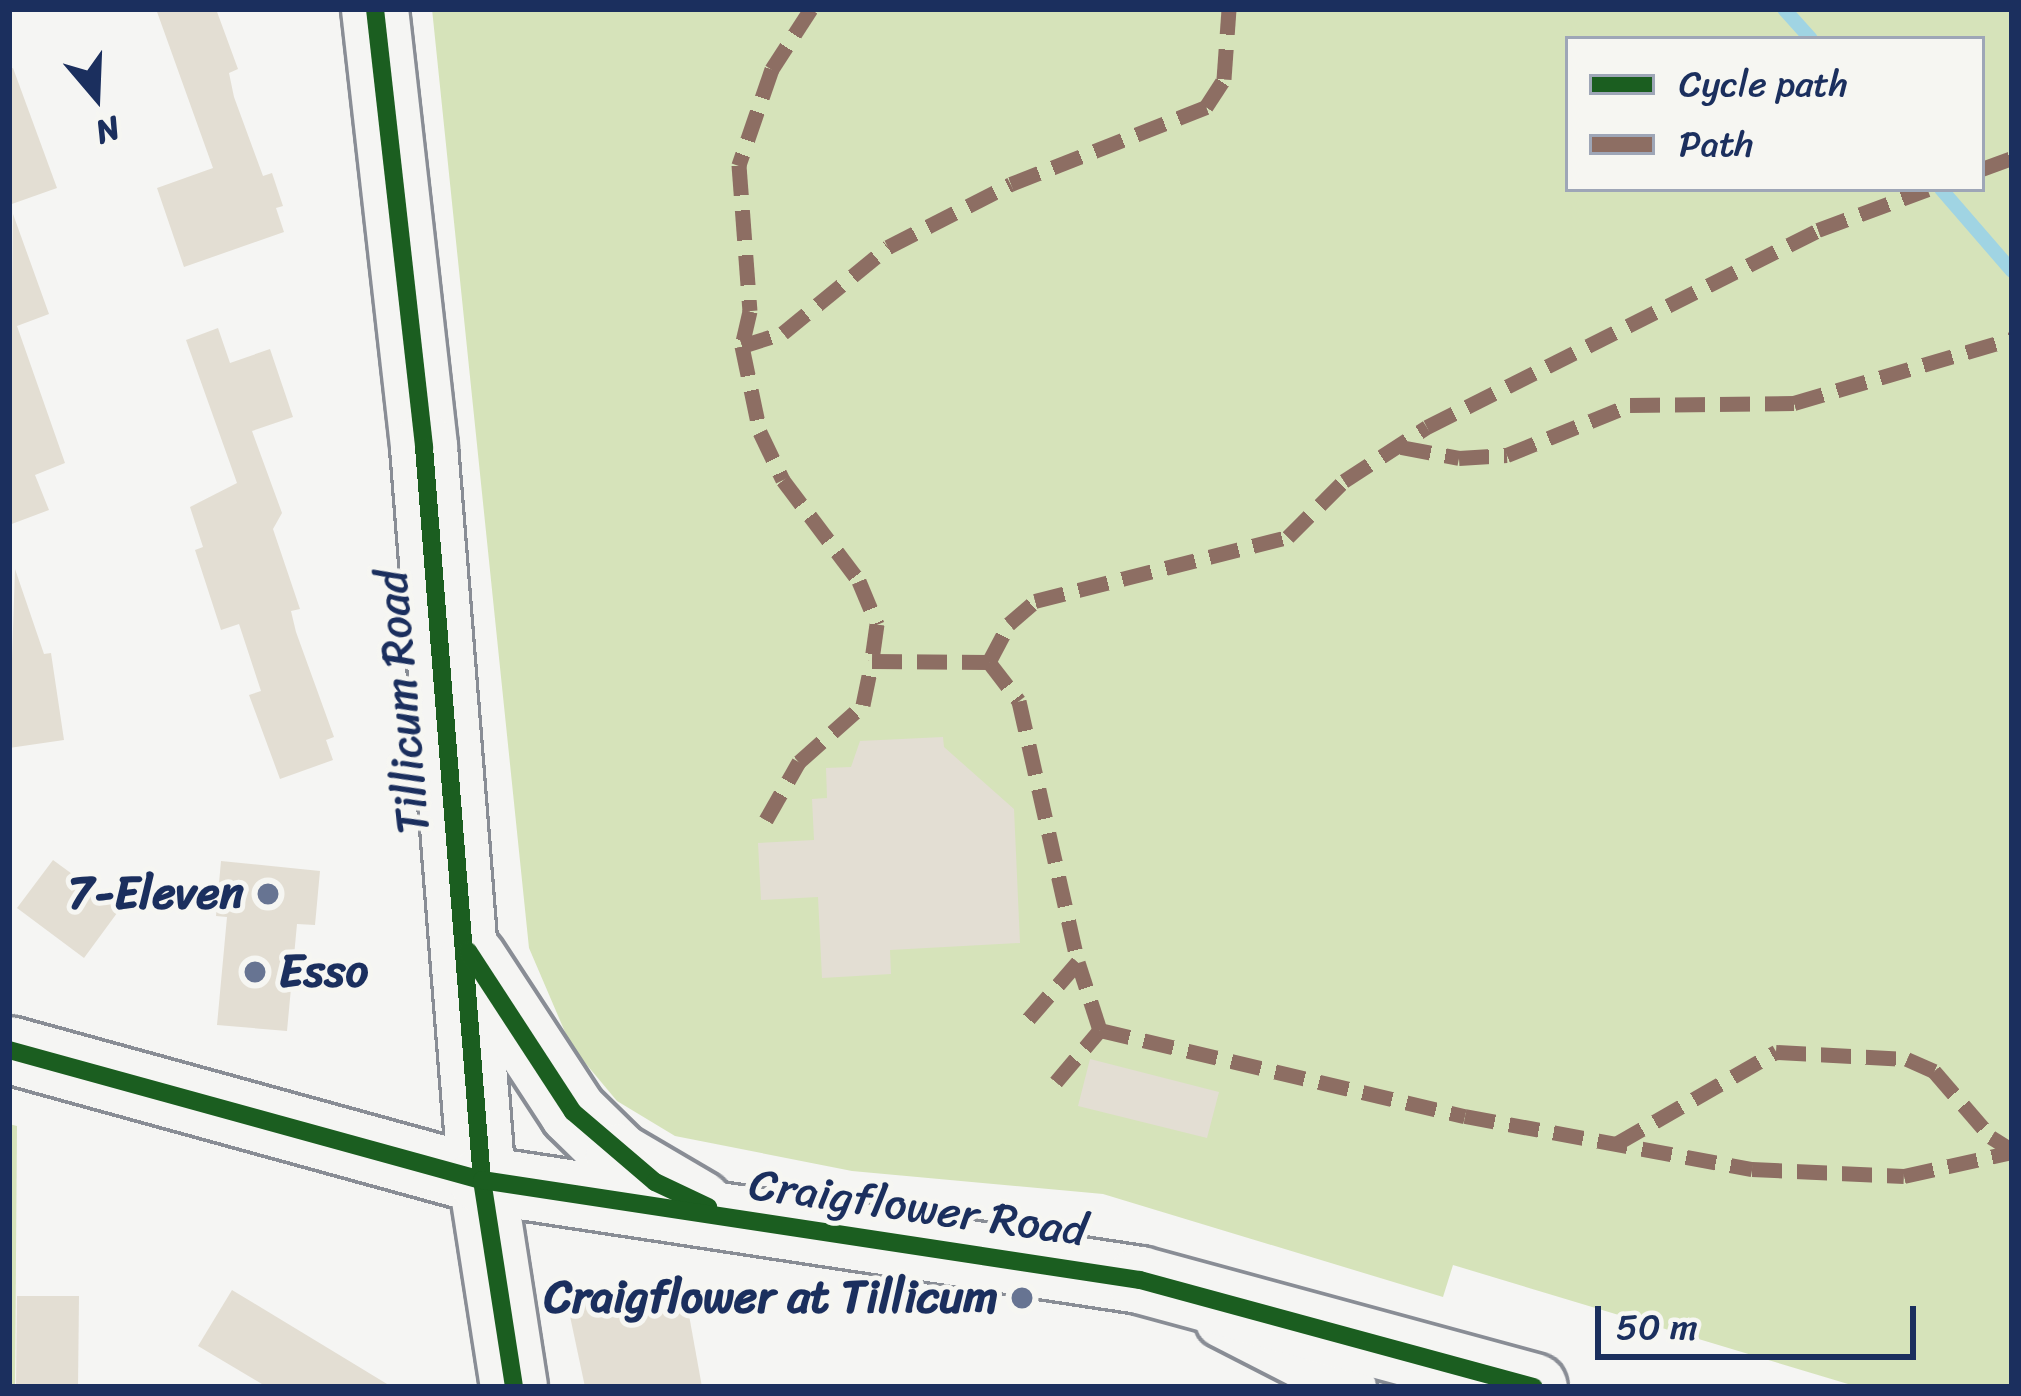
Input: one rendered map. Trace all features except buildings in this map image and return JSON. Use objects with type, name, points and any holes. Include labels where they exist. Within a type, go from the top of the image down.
[{"type":"main road","name":"Tillicum Road","points":[[375,9],[424,447],[482,1180],[514,1387]]},
{"type":"main road","points":[[466,947],[542,1072],[619,1157],[702,1205],[795,1228]]},
{"type":"main road","name":"Craigflower Road","points":[[9,1050],[482,1180],[1140,1280],[1534,1387]]},
{"type":"street","name":"Craigflower Road","points":[[1140,1280],[1350,1387]]},
{"type":"green space","points":[[432,9],[2012,9],[2012,1387],[1858,1387],[1453,1265],[1443,1297],[1103,1194],[852,1171],[675,1136],[617,1101],[571,1046],[529,948]]},
{"type":"green space","points":[[9,1124],[17,1126],[15,1387],[9,1387]]},
{"type":"waterway","points":[[1784,9],[1808,36]]},
{"type":"waterway","points":[[1944,192],[2012,271]]},
{"type":"marked path","points":[[811,9],[772,69],[739,165],[750,311],[742,346],[760,432],[783,480],[859,581],[877,624],[872,661]]},
{"type":"marked path","points":[[742,346],[783,333],[888,247],[1011,184],[1206,107],[1224,79],[1229,9]]},
{"type":"marked path","points":[[1985,168],[2012,158]]},
{"type":"marked path","points":[[989,662],[1009,624],[1035,601],[1288,537],[1344,481],[1427,427],[1818,230],[1920,192]]},
{"type":"marked path","points":[[1401,447],[1459,458],[1507,455],[1630,405],[1794,403],[2012,339]]},
{"type":"marked path","points":[[766,820],[799,762],[863,705],[872,661],[989,662],[1019,701],[1078,962],[1026,1022]]},
{"type":"marked path","points":[[1056,1082],[1100,1030],[1078,962]]},
{"type":"marked path","points":[[1100,1030],[1465,1116],[1752,1169],[1904,1176],[2012,1152]]},
{"type":"marked path","points":[[1616,1144],[1776,1052],[1907,1059],[1934,1071],[1991,1137],[2012,1150]]},
{"type":"cycle path","points":[[375,9],[424,447],[482,1180],[514,1387]]},
{"type":"cycle path","points":[[468,951],[573,1112],[655,1182],[708,1207]]},
{"type":"cycle path","points":[[9,1050],[482,1180],[1140,1280],[1534,1387]]},
{"type":"place","name":"7-Eleven","points":[[268,894]]},
{"type":"place","name":"Esso","points":[[255,972]]},
{"type":"place","name":"Craigflower at Tillicum","points":[[1022,1298]]}]
